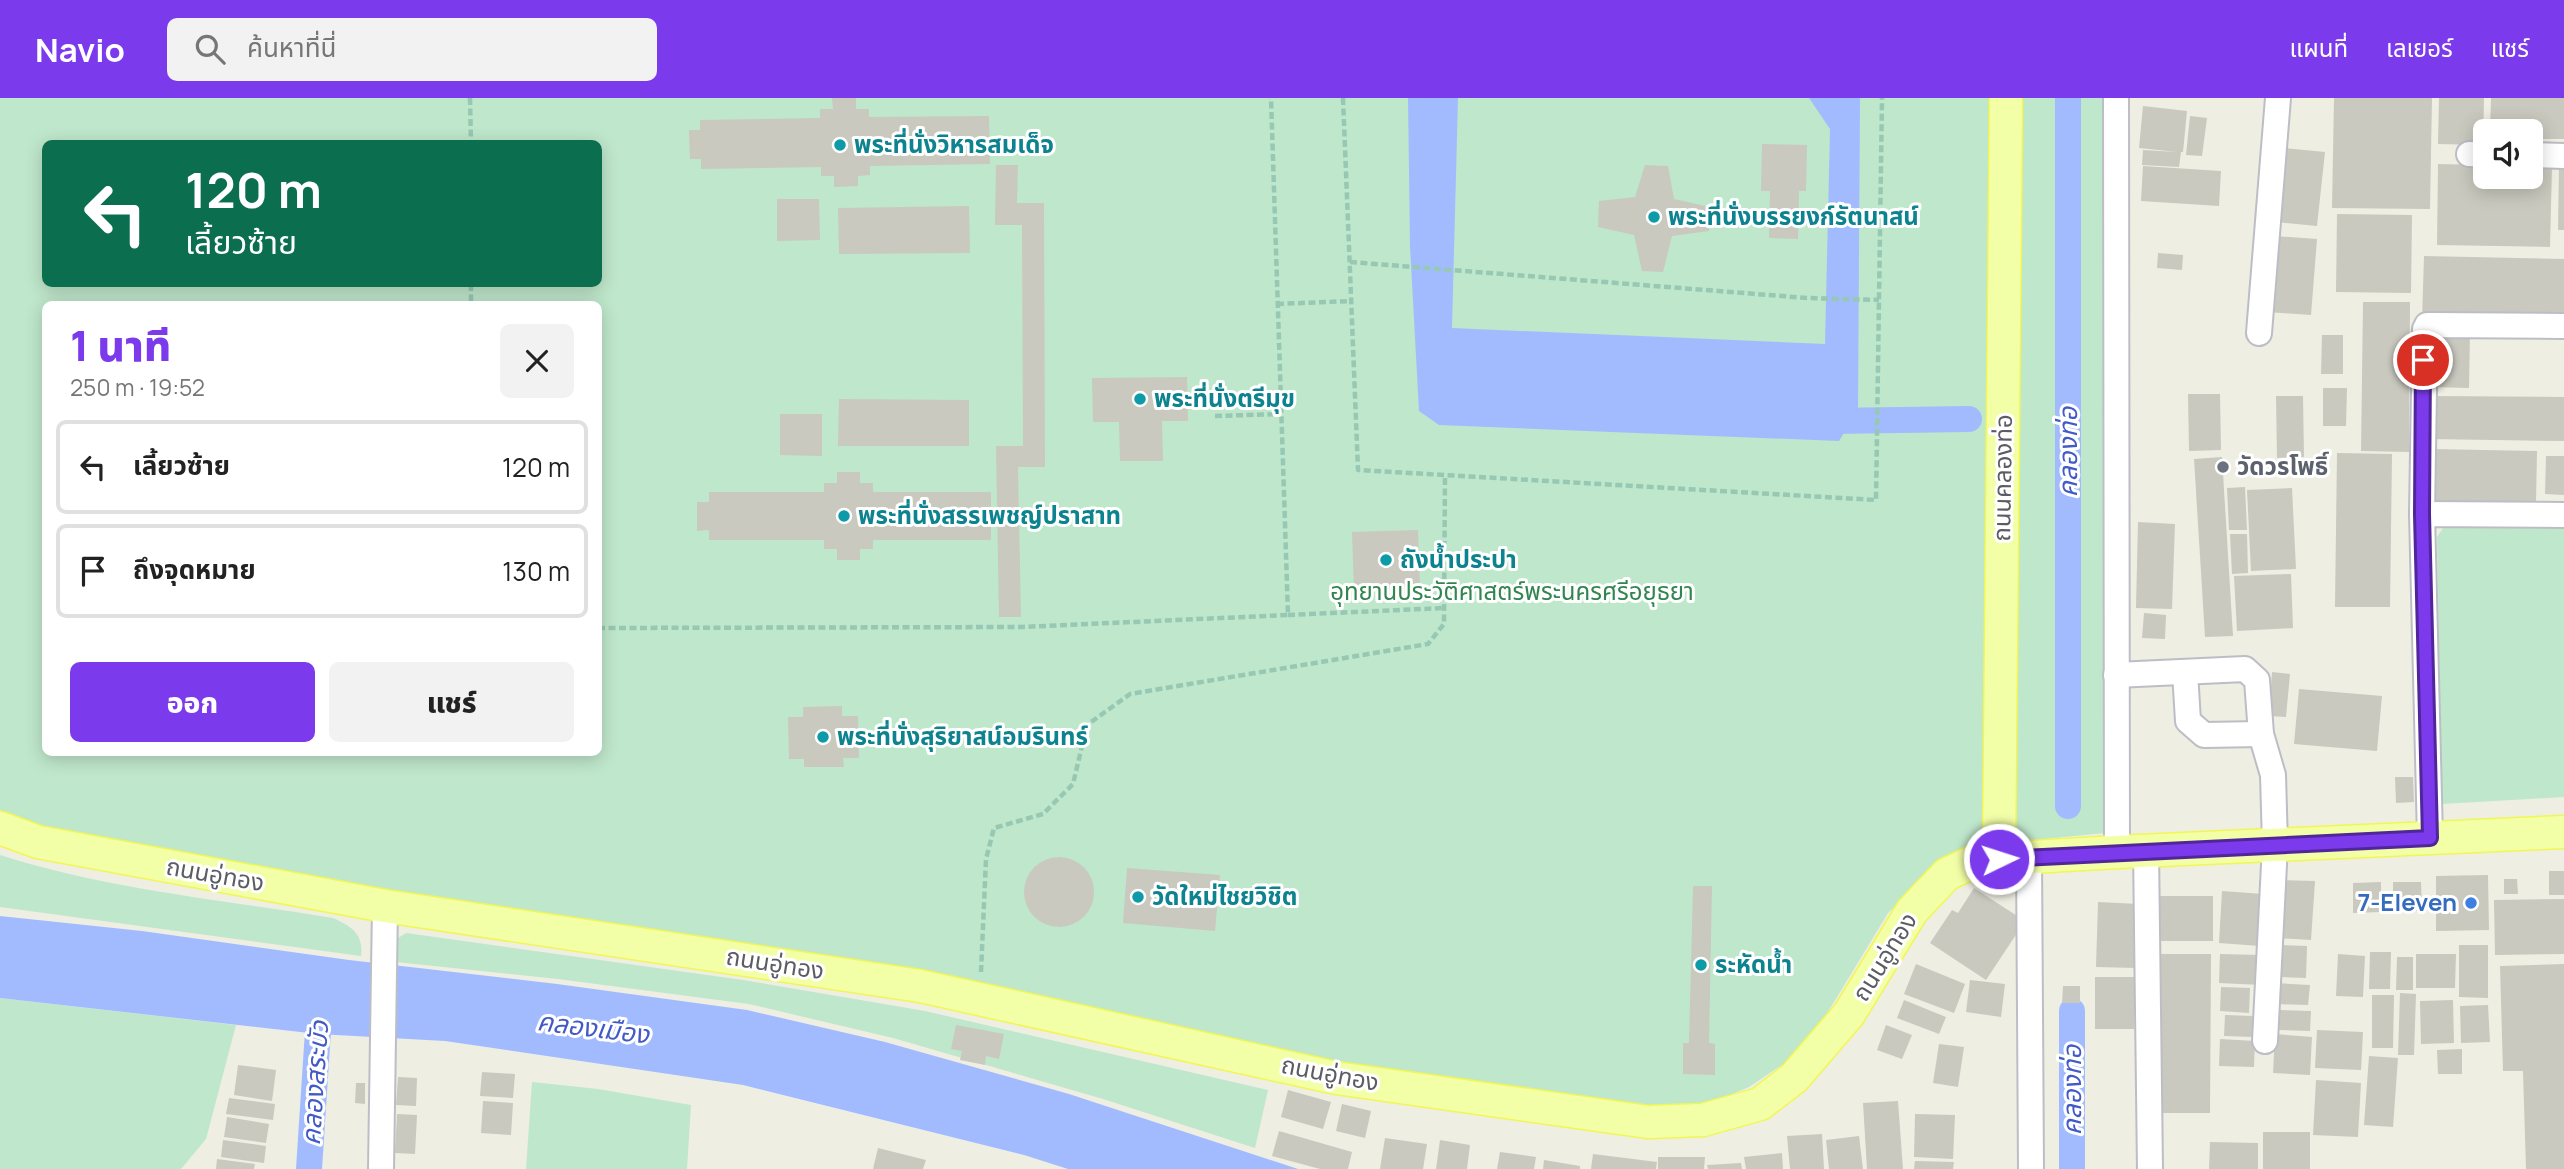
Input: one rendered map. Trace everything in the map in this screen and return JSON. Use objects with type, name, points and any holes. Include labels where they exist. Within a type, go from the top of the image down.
[{"type":"main road","name":"ถนนคลองท่อ","points":[[2006,98],[2014,858]]},
{"type":"main road","name":"ถนนอู่ทอง","points":[[0,828],[38,842],[385,906],[920,986],[1336,1078],[1648,1122],[1703,1119],[1760,1104],[1794,1078],[1849,1014],[1912,911],[1947,874],[1973,862],[2131,851],[2564,832]]},
{"type":"street","points":[[2116,98],[2116,675],[2131,851],[2150,1169]]},
{"type":"street","points":[[2259,334],[2278,98]]},
{"type":"street","points":[[2543,155],[2564,156]]},
{"type":"street","points":[[2430,838],[2422,514],[2425,328],[2427,325],[2564,326]]},
{"type":"street","points":[[2422,514],[2564,515]]},
{"type":"street","points":[[2116,675],[2245,669],[2257,681],[2261,734],[2273,775],[2275,845],[2265,1041]]},
{"type":"street","points":[[2185,672],[2188,721],[2204,735],[2261,734]]},
{"type":"street","points":[[2014,858],[2031,1169]]},
{"type":"street","points":[[381,1169],[385,906]]},
{"type":"path","points":[[470,98],[471,140]]},
{"type":"path","points":[[1270,98],[1288,615]]},
{"type":"path","points":[[1343,98],[1358,470],[1876,500],[1882,98]]},
{"type":"path","points":[[1350,262],[1807,298],[1879,300]]},
{"type":"path","points":[[1278,304],[1351,301]]},
{"type":"path","points":[[1215,416],[1281,414]]},
{"type":"path","points":[[980,998],[986,859],[994,828],[1043,814],[1073,784],[1087,725],[1130,694],[1428,644],[1444,624],[1445,475]]},
{"type":"path","points":[[602,628],[1021,627],[1444,608]]},
{"type":"green space","name":"อุทยานประวัติศาสตร์พระนครศรีอยุธยา","points":[[0,98],[2106,98],[2105,833],[1966,847],[1934,870],[1888,913],[1820,1025],[1788,1061],[1749,1087],[1706,1105],[1647,1109],[1337,1066],[56,836],[0,810]]},
{"type":"green space","points":[[2445,525],[2564,526],[2564,797],[2442,804],[2437,537]]},
{"type":"green space","points":[[0,855],[81,877],[123,885],[333,918],[345,924],[358,936],[361,956],[0,907]]},
{"type":"green space","points":[[406,933],[743,980],[925,1011],[1268,1090],[1255,1148],[1103,1099],[893,1038],[749,1004],[558,979],[396,962],[398,938]]},
{"type":"green space","points":[[0,998],[236,1025],[206,1139],[181,1169],[0,1169]]},
{"type":"green space","points":[[532,1082],[598,1089],[691,1105],[687,1169],[526,1169]]},
{"type":"water","points":[[1408,98],[1458,98],[1452,328],[1825,344],[1830,129],[1809,98],[1860,98],[1858,410],[1839,441],[1439,425],[1419,411],[1410,246]]},
{"type":"water","name":"คลองเมือง","points":[[0,916],[142,931],[747,1010],[885,1042],[1069,1094],[1298,1169],[1068,1169],[1024,1155],[743,1085],[445,1041],[318,1034],[0,998]]},
{"type":"building","name":"พระที่นั่งวิหารสมเด็จ","points":[[832,98],[856,98],[856,109],[869,109],[869,117],[989,116],[990,164],[870,166],[870,175],[858,176],[858,186],[834,187],[834,176],[821,176],[821,167],[701,169],[701,159],[690,159],[689,130],[700,130],[700,120],[820,118],[820,109],[833,109]]},
{"type":"building","points":[[2334,98],[2432,98],[2430,209],[2332,208]]},
{"type":"building","points":[[2439,98],[2484,98],[2484,119],[2473,119],[2473,145],[2438,144]]},
{"type":"building","points":[[2491,98],[2564,98],[2564,139],[2543,139],[2543,119],[2490,119]]},
{"type":"building","points":[[2143,106],[2187,111],[2179,167],[2142,165],[2143,150],[2177,152],[2139,148]]},
{"type":"building","points":[[2190,116],[2207,118],[2202,156],[2186,155]]},
{"type":"building","points":[[1762,144],[1807,145],[1806,191],[1799,191],[1798,239],[1769,238],[1770,191],[1761,191]]},
{"type":"building","points":[[2283,148],[2325,152],[2317,226],[2275,222]]},
{"type":"building","points":[[2438,164],[2473,165],[2473,189],[2543,189],[2543,166],[2552,166],[2550,247],[2437,245]]},
{"type":"building","points":[[2559,164],[2564,164],[2564,230],[2558,230]]},
{"type":"building","points":[[996,165],[1018,165],[1017,203],[1044,203],[1045,467],[1018,467],[1021,617],[999,617],[996,446],[1023,446],[1022,225],[995,225]]},
{"type":"building","name":"พระที่นั่งบรรยงก์รัตนาสน์","points":[[1645,165],[1668,166],[1674,199],[1710,207],[1709,231],[1672,236],[1663,272],[1642,271],[1634,235],[1598,227],[1599,201],[1635,197]]},
{"type":"building","points":[[2143,166],[2221,171],[2219,206],[2141,201]]},
{"type":"building","points":[[777,199],[819,199],[820,240],[777,241]]},
{"type":"building","points":[[969,206],[970,253],[839,254],[838,208]]},
{"type":"building","points":[[2337,214],[2412,215],[2411,293],[2336,292]]},
{"type":"building","points":[[2275,236],[2317,239],[2311,315],[2268,312]]},
{"type":"building","points":[[2158,253],[2183,255],[2182,270],[2157,268]]},
{"type":"building","points":[[2424,256],[2564,259],[2564,324],[2422,321]]},
{"type":"building","points":[[2363,302],[2410,302],[2409,452],[2361,451]]},
{"type":"building","points":[[2434,331],[2470,331],[2469,388],[2432,387]]},
{"type":"building","points":[[2322,335],[2343,335],[2343,374],[2321,374]]},
{"type":"building","name":"พระที่นั่งตรีมุข","points":[[1187,377],[1188,421],[1162,421],[1163,461],[1120,461],[1119,422],[1093,422],[1092,378]]},
{"type":"building","points":[[2323,388],[2347,388],[2346,426],[2323,426]]},
{"type":"building","points":[[2188,394],[2220,394],[2221,450],[2189,451]]},
{"type":"building","points":[[2276,396],[2303,396],[2304,457],[2277,458]]},
{"type":"building","points":[[2429,396],[2564,397],[2564,441],[2428,439]]},
{"type":"building","points":[[839,399],[969,400],[969,446],[838,446]]},
{"type":"building","points":[[780,414],[822,414],[822,456],[780,455]]},
{"type":"building","points":[[2431,449],[2537,451],[2536,502],[2431,501]]},
{"type":"building","points":[[2337,453],[2392,454],[2390,607],[2335,607]]},
{"type":"building","points":[[2546,456],[2564,456],[2564,495],[2545,494]]},
{"type":"building","points":[[2222,457],[2233,636],[2205,637],[2194,459]]},
{"type":"building","name":"พระที่นั่งสรรเพชญ์ปราสาท","points":[[837,472],[860,472],[860,483],[873,483],[873,492],[991,492],[991,540],[873,540],[873,549],[860,549],[860,560],[837,560],[837,549],[824,549],[824,540],[709,540],[709,530],[697,531],[697,502],[709,502],[709,492],[824,492],[824,483],[837,483]]},
{"type":"building","points":[[2245,487],[2247,530],[2229,530],[2227,488]]},
{"type":"building","points":[[2292,488],[2296,569],[2251,571],[2247,490]]},
{"type":"building","points":[[2138,522],[2175,524],[2172,609],[2136,608]]},
{"type":"building","name":"ถังน้ำประปา","points":[[1418,530],[1420,589],[1354,591],[1352,532]]},
{"type":"building","points":[[2230,534],[2247,534],[2248,573],[2232,574]]},
{"type":"building","points":[[2291,574],[2293,628],[2237,631],[2234,576]]},
{"type":"building","points":[[2144,613],[2166,615],[2165,639],[2142,638]]},
{"type":"building","points":[[2272,672],[2290,674],[2286,717],[2269,716]]},
{"type":"building","points":[[2299,689],[2382,696],[2377,751],[2294,744]]},
{"type":"building","name":"พระที่นั่งสุริยาสน์อมรินทร์","points":[[842,706],[842,716],[858,716],[859,758],[843,758],[844,767],[804,767],[804,759],[789,759],[788,717],[803,717],[803,707]]},
{"type":"building","points":[[2395,777],[2413,777],[2414,802],[2396,803]]},
{"type":"building","points":[[1066,857],[1079,863],[1088,872],[1092,878],[1092,906],[1084,917],[1073,925],[1052,927],[1034,917],[1026,906],[1024,885],[1034,867],[1045,859]]},
{"type":"building","points":[[1127,868],[1220,875],[1215,931],[1123,923]]},
{"type":"building","points":[[2549,871],[2564,871],[2564,895],[2549,895]]},
{"type":"building","name":"7-Eleven","points":[[2488,875],[2489,930],[2436,931],[2436,876]]},
{"type":"building","points":[[2504,879],[2517,879],[2518,894],[2504,894]]},
{"type":"building","points":[[2280,880],[2315,881],[2311,940],[2276,938]]},
{"type":"building","points":[[2381,882],[2381,912],[2353,913],[2353,883]]},
{"type":"building","points":[[2393,882],[2421,882],[2422,911],[2393,911]]},
{"type":"building","name":"ระหัดน้ำ","points":[[1693,886],[1712,886],[1709,1043],[1715,1044],[1715,1075],[1683,1074],[1683,1043],[1689,1043]]},
{"type":"building","points":[[1974,888],[2025,921],[1986,980],[1930,943],[1952,910],[1958,913]]},
{"type":"building","points":[[2222,891],[2263,894],[2260,946],[2219,943]]},
{"type":"building","points":[[2153,896],[2213,896],[2213,941],[2153,941]]},
{"type":"building","points":[[2564,899],[2564,954],[2495,955],[2494,900]]},
{"type":"building","points":[[2098,902],[2138,904],[2136,968],[2096,967]]},
{"type":"building","points":[[2280,945],[2307,946],[2306,978],[2279,977]]},
{"type":"building","points":[[2459,945],[2488,945],[2488,998],[2459,997]]},
{"type":"building","points":[[2370,952],[2391,952],[2390,989],[2369,989]]},
{"type":"building","points":[[2151,954],[2211,954],[2210,1113],[2151,1113]]},
{"type":"building","points":[[2220,954],[2261,955],[2261,985],[2219,983]]},
{"type":"building","points":[[2338,954],[2365,956],[2363,997],[2336,996]]},
{"type":"building","points":[[2416,954],[2456,954],[2455,988],[2416,988]]},
{"type":"building","points":[[2397,957],[2413,957],[2413,990],[2396,990]]},
{"type":"building","points":[[1916,964],[1965,984],[1954,1013],[1904,994]]},
{"type":"building","points":[[2564,964],[2564,1169],[2526,1169],[2523,1071],[2503,1071],[2500,966]]},
{"type":"building","points":[[2095,977],[2134,977],[2134,1029],[2095,1029]]},
{"type":"building","points":[[1970,980],[2005,984],[2001,1017],[1966,1012]]},
{"type":"building","points":[[2274,983],[2310,985],[2308,1005],[2273,1004]]},
{"type":"building","points":[[2063,986],[2080,986],[2080,1003],[2062,1003]]},
{"type":"building","points":[[2221,987],[2250,988],[2249,1013],[2220,1011]]},
{"type":"building","points":[[2400,993],[2416,994],[2414,1055],[2398,1055]]},
{"type":"building","points":[[2372,995],[2394,995],[2393,1048],[2372,1048]]},
{"type":"building","points":[[1904,1000],[1946,1017],[1939,1034],[1897,1018]]},
{"type":"building","points":[[2453,1000],[2454,1043],[2421,1044],[2420,1001]]},
{"type":"building","points":[[2488,1005],[2490,1042],[2461,1043],[2460,1006]]},
{"type":"building","points":[[2280,1010],[2311,1011],[2310,1031],[2279,1030]]},
{"type":"building","points":[[2225,1015],[2253,1016],[2252,1037],[2224,1036]]},
{"type":"building","points":[[956,1025],[1004,1034],[999,1059],[986,1056],[985,1065],[960,1060],[962,1051],[951,1049]]},
{"type":"building","points":[[1886,1025],[1912,1035],[1902,1059],[1877,1050]]},
{"type":"building","points":[[2317,1030],[2363,1032],[2361,1070],[2315,1068]]},
{"type":"building","points":[[2275,1034],[2312,1037],[2310,1075],[2273,1073]]},
{"type":"building","points":[[2220,1039],[2255,1041],[2254,1067],[2219,1066]]},
{"type":"building","points":[[1939,1044],[1964,1047],[1958,1087],[1933,1083]]},
{"type":"building","points":[[2462,1049],[2462,1074],[2438,1074],[2437,1050]]},
{"type":"building","points":[[2369,1056],[2398,1058],[2393,1127],[2364,1125]]},
{"type":"building","points":[[238,1065],[276,1070],[272,1101],[234,1095]]},
{"type":"building","points":[[482,1072],[515,1074],[513,1098],[480,1096]]},
{"type":"building","points":[[398,1077],[417,1078],[416,1106],[396,1105]]},
{"type":"building","points":[[2316,1080],[2361,1083],[2358,1137],[2313,1135]]},
{"type":"building","points":[[356,1083],[365,1083],[365,1104],[355,1103]]},
{"type":"building","points":[[1288,1090],[1331,1102],[1323,1129],[1281,1117]]},
{"type":"building","points":[[229,1098],[275,1104],[273,1120],[226,1114]]},
{"type":"building","points":[[483,1101],[513,1103],[511,1135],[481,1133]]},
{"type":"building","points":[[1898,1101],[1903,1169],[1867,1169],[1863,1103]]},
{"type":"building","points":[[1342,1104],[1371,1111],[1365,1138],[1336,1131]]},
{"type":"building","points":[[397,1114],[417,1115],[415,1154],[395,1153]]},
{"type":"building","points":[[1915,1114],[1955,1115],[1953,1159],[1914,1157]]},
{"type":"building","points":[[227,1117],[269,1124],[266,1143],[224,1137]]},
{"type":"building","points":[[1279,1131],[1352,1152],[1348,1169],[1320,1169],[1272,1156]]},
{"type":"building","points":[[2263,1132],[2310,1132],[2310,1169],[2263,1169]]},
{"type":"building","points":[[1822,1134],[1824,1169],[1790,1169],[1787,1136]]},
{"type":"building","points":[[1859,1136],[1863,1169],[1829,1169],[1826,1140]]},
{"type":"building","points":[[1385,1138],[1427,1144],[1423,1169],[1380,1169]]},
{"type":"building","points":[[223,1140],[266,1146],[264,1163],[221,1157]]},
{"type":"building","points":[[1440,1140],[1470,1145],[1467,1169],[1436,1169]]},
{"type":"building","points":[[2210,1142],[2258,1143],[2258,1169],[2209,1169]]},
{"type":"building","points":[[878,1148],[926,1160],[923,1169],[873,1169]]},
{"type":"building","points":[[1500,1152],[1536,1157],[1534,1169],[1497,1169]]},
{"type":"building","points":[[1782,1153],[1783,1169],[1746,1169],[1744,1157]]},
{"type":"building","points":[[1593,1154],[1657,1162],[1656,1169],[1591,1169]]},
{"type":"building","points":[[1658,1157],[1705,1157],[1704,1169],[1658,1169]]},
{"type":"building","points":[[217,1159],[255,1164],[254,1169],[216,1169]]},
{"type":"building","points":[[1544,1160],[1580,1166],[1580,1169],[1543,1169]]},
{"type":"building","points":[[1915,1161],[1954,1162],[1953,1169],[1914,1169]]},
{"type":"building","points":[[1741,1163],[1742,1169],[1708,1169],[1707,1165]]},
{"type":"waterway","name":"คลองท่อ","points":[[2068,98],[2068,806]]},
{"type":"waterway","points":[[1830,421],[1969,419]]},
{"type":"waterway","name":"คลองสระบัว","points":[[309,1169],[320,1000]]},
{"type":"waterway","name":"คลองท่อ","points":[[2072,1011],[2072,1169]]},
{"type":"place","name":"พระที่นั่งวิหารสมเด็จ","points":[[840,145]]},
{"type":"place","name":"พระที่นั่งบรรยงก์รัตนาสน์","points":[[1654,217]]},
{"type":"place","name":"พระที่นั่งตรีมุข","points":[[1140,399]]},
{"type":"place","name":"วัดวรโพธิ์","points":[[2223,467]]},
{"type":"place","name":"พระที่นั่งสรรเพชญ์ปราสาท","points":[[844,516]]},
{"type":"place","name":"ถังน้ำประปา","points":[[1386,560]]},
{"type":"place","name":"พระที่นั่งสุริยาสน์อมรินทร์","points":[[823,737]]},
{"type":"place","name":"วัดใหม่ไชยวิชิต","points":[[1138,897]]},
{"type":"place","name":"7-Eleven","points":[[2471,903]]},
{"type":"place","name":"ระหัดน้ำ","points":[[1701,965]]},
{"type":"route","points":[[1999,859],[2430,838],[2422,514],[2423,360]]}]
